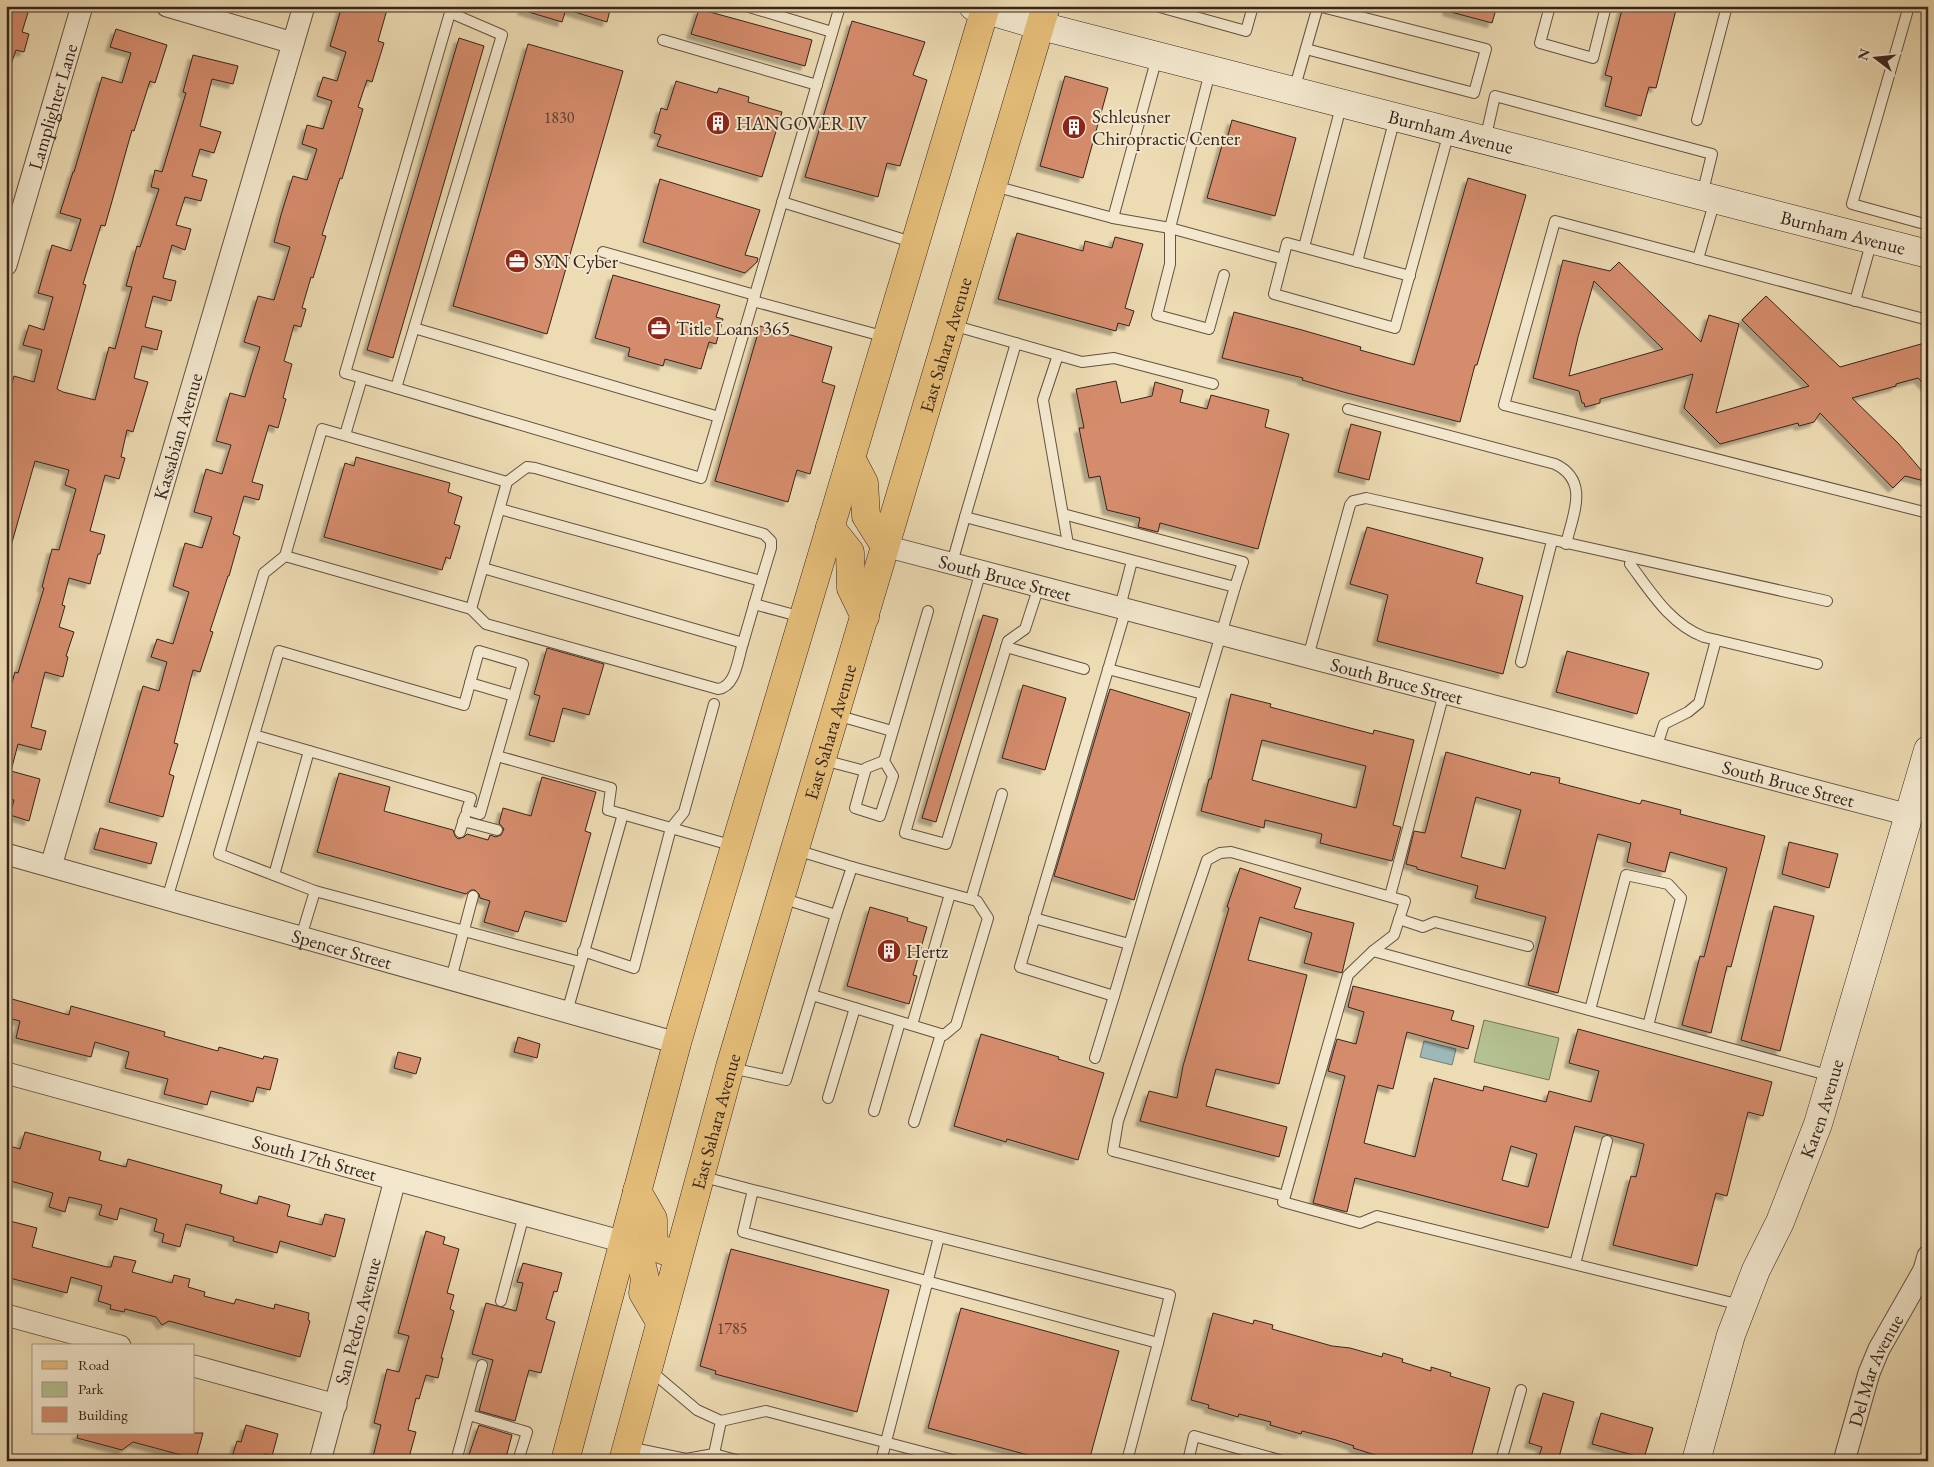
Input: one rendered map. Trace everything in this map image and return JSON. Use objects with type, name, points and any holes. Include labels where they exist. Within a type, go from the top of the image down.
[{"type":"main road","points":[[565,1461],[677,1043],[734,846],[916,243],[981,7]]},
{"type":"main road","name":"East Sahara Avenue","points":[[625,1454],[730,1067],[951,324],[994,186],[1043,16]]},
{"type":"main road","points":[[852,458],[864,483],[866,516],[885,546]]},
{"type":"main road","points":[[830,527],[850,552],[851,588],[864,617]]},
{"type":"main road","points":[[637,1191],[653,1219],[655,1244],[660,1249],[678,1256]]},
{"type":"main road","points":[[624,1242],[637,1256],[642,1266],[644,1278],[643,1293],[660,1322]]},
{"type":"street","name":"Lamplighter Lane","points":[[6,265],[82,6]]},
{"type":"street","points":[[167,6],[294,43]]},
{"type":"street","name":"Kassabian Avenue","points":[[51,866],[304,6]]},
{"type":"street","name":"Burnham Avenue","points":[[981,7],[1043,16],[1158,56],[1928,254]]},
{"type":"street","name":"South Bruce Street","points":[[885,546],[1909,815]]},
{"type":"street","name":"Karen Avenue","points":[[1696,1461],[1731,1335],[1756,1270],[1780,1222],[1818,1124],[1928,750]]},
{"type":"street","name":"Spencer Street","points":[[6,854],[677,1043]]},
{"type":"street","name":"South 17th Street","points":[[6,1073],[624,1242]]},
{"type":"street","name":"San Pedro Avenue","points":[[320,1461],[395,1180]]},
{"type":"street","name":"Del Mar Avenue","points":[[1844,1461],[1869,1373],[1879,1349],[1926,1266]]},
{"type":"street","points":[[6,1315],[113,1344]]},
{"type":"street","points":[[195,1366],[336,1405]]},
{"type":"lane","points":[[746,6],[832,32]]},
{"type":"lane","points":[[396,388],[502,35],[451,10],[346,373],[362,378],[701,478],[840,6]]},
{"type":"lane","points":[[1156,6],[1246,30],[1252,6]]},
{"type":"lane","points":[[1294,91],[1318,6],[1486,49],[1474,93],[1306,49]]},
{"type":"lane","points":[[1550,6],[1540,43],[1593,58],[1606,6]]},
{"type":"lane","points":[[1697,120],[1727,6]]},
{"type":"lane","points":[[1909,6],[1852,204],[1928,225]]},
{"type":"lane","points":[[663,40],[817,85]]},
{"type":"lane","points":[[1113,218],[1158,56]]},
{"type":"lane","points":[[1211,69],[1170,228],[1170,264],[1157,315],[1209,330],[1224,275]]},
{"type":"lane","points":[[1485,140],[1495,96],[1712,154],[1708,198],[1698,260]]},
{"type":"lane","points":[[1304,247],[1342,103]]},
{"type":"lane","points":[[1357,262],[1395,117]]},
{"type":"lane","points":[[1410,276],[1288,243],[1274,294],[1395,328],[1410,276],[1450,131]]},
{"type":"lane","points":[[994,186],[1113,218],[1170,228],[1283,258]]},
{"type":"lane","points":[[782,202],[916,243]]},
{"type":"lane","points":[[1928,320],[1555,221],[1504,405],[1928,513]]},
{"type":"lane","points":[[1855,301],[1872,240]]},
{"type":"lane","points":[[602,252],[887,337]]},
{"type":"lane","points":[[951,324],[1082,362],[1114,358],[1213,384]]},
{"type":"lane","points":[[414,328],[719,417]]},
{"type":"lane","points":[[952,563],[1016,343]]},
{"type":"lane","points":[[1058,355],[1044,400],[1068,544]]},
{"type":"lane","points":[[345,436],[362,378]]},
{"type":"lane","points":[[1348,409],[1555,464],[1566,469],[1572,476],[1577,488],[1566,544]]},
{"type":"lane","points":[[167,899],[264,573],[285,556],[322,429],[508,482]]},
{"type":"lane","points":[[285,556],[471,609],[486,624],[718,689],[724,688],[731,682],[771,548],[771,541],[764,534],[526,467],[508,482],[471,609]]},
{"type":"lane","points":[[1308,657],[1353,501],[1366,498],[1827,601]]},
{"type":"lane","points":[[500,509],[761,581]]},
{"type":"lane","points":[[1063,514],[1243,562],[1094,1058]]},
{"type":"lane","points":[[965,517],[1235,587]]},
{"type":"lane","points":[[1521,662],[1552,541]]},
{"type":"lane","points":[[1632,558],[1630,564],[1658,602],[1677,621],[1693,632],[1716,640],[1817,664]]},
{"type":"lane","points":[[1114,996],[1020,967],[1108,669],[1132,561]]},
{"type":"lane","points":[[483,568],[743,643]]},
{"type":"lane","points":[[981,571],[905,833],[946,844],[1006,646],[1008,641],[1025,629],[1039,586]]},
{"type":"lane","points":[[754,604],[803,618]]},
{"type":"lane","points":[[884,760],[866,768],[855,808],[880,816],[893,776],[884,760],[928,611]]},
{"type":"lane","points":[[1656,749],[1664,724],[1688,712],[1700,703],[1716,640]]},
{"type":"lane","points":[[1006,646],[1084,669]]},
{"type":"lane","points":[[479,819],[523,664],[479,651],[464,705],[279,651],[219,854],[315,891],[580,962]]},
{"type":"lane","points":[[1108,669],[1203,694]]},
{"type":"lane","points":[[470,683],[514,696]]},
{"type":"lane","points":[[1390,896],[1444,693]]},
{"type":"lane","points":[[583,951],[634,968],[671,828],[684,812],[714,704]]},
{"type":"lane","points":[[835,715],[892,731]]},
{"type":"lane","points":[[254,735],[471,798],[460,832]]},
{"type":"lane","points":[[274,875],[309,751]]},
{"type":"lane","points":[[497,756],[611,788],[608,810],[734,846]]},
{"type":"lane","points":[[822,759],[865,771]]},
{"type":"lane","points":[[971,899],[1002,794]]},
{"type":"lane","points":[[467,810],[497,830]]},
{"type":"lane","points":[[567,1012],[623,814]]},
{"type":"lane","points":[[463,821],[479,819]]},
{"type":"lane","points":[[794,850],[977,901],[988,918],[956,1025],[944,1035],[812,995]]},
{"type":"lane","points":[[1285,1196],[1113,1151],[1118,1121],[1207,860],[1220,853],[1232,852],[1405,901],[1394,936],[1373,951],[1348,974],[1285,1196],[1283,1202],[1360,1223],[1377,1216],[1742,1305]]},
{"type":"lane","points":[[730,1067],[786,1080],[852,867]]},
{"type":"lane","points":[[1590,1010],[1626,875],[1668,884],[1681,898],[1648,1026]]},
{"type":"lane","points":[[302,937],[315,891]]},
{"type":"lane","points":[[912,1025],[950,894]]},
{"type":"lane","points":[[451,979],[473,896]]},
{"type":"lane","points":[[780,898],[836,915]]},
{"type":"lane","points":[[1034,918],[1129,944]]},
{"type":"lane","points":[[1399,919],[1424,927],[1435,922],[1528,946]]},
{"type":"lane","points":[[1373,951],[1832,1076]]},
{"type":"lane","points":[[828,1098],[855,1008]]},
{"type":"lane","points":[[874,1111],[900,1022]]},
{"type":"lane","points":[[914,1122],[941,1034]]},
{"type":"lane","points":[[1575,1264],[1607,1141]]},
{"type":"lane","points":[[699,1176],[1170,1295],[1127,1461]]},
{"type":"lane","points":[[753,1190],[743,1232],[1158,1343]]},
{"type":"lane","points":[[501,1301],[524,1215]]},
{"type":"lane","points":[[881,1461],[939,1237]]},
{"type":"lane","points":[[456,1461],[482,1365]]},
{"type":"lane","points":[[648,1368],[697,1410],[721,1420],[766,1411],[957,1461]]},
{"type":"lane","points":[[1501,1461],[1522,1390]]},
{"type":"lane","points":[[469,1415],[527,1432],[518,1461]]},
{"type":"lane","points":[[714,1454],[721,1420]]},
{"type":"lane","points":[[1188,1461],[1194,1436],[1283,1461]]},
{"type":"lane","points":[[625,1454],[686,1460],[714,1454],[740,1461]]},
{"type":"green space","points":[[1484,1020],[1559,1038],[1549,1080],[1474,1062]]},
{"type":"water","points":[[1424,1041],[1456,1049],[1452,1065],[1420,1057]]},
{"type":"building","points":[[6,6],[30,6],[22,32],[29,34],[24,52],[16,50],[9,70],[6,70]]},
{"type":"building","points":[[342,6],[388,6],[378,41],[384,43],[372,82],[367,80],[358,107],[363,109],[342,179],[340,178],[322,235],[326,236],[302,308],[306,309],[301,327],[294,325],[284,361],[292,364],[283,398],[286,399],[278,428],[269,425],[252,482],[263,485],[259,500],[244,496],[233,534],[240,537],[210,631],[213,632],[200,672],[193,670],[174,743],[178,744],[169,774],[174,776],[163,817],[109,802],[143,686],[159,691],[167,662],[151,657],[157,639],[173,644],[189,592],[173,586],[185,543],[202,548],[212,517],[194,512],[206,469],[222,474],[231,445],[216,441],[230,393],[245,397],[260,347],[244,342],[258,296],[274,300],[290,247],[274,242],[293,176],[307,180],[317,149],[302,144],[307,125],[323,129],[332,101],[317,96],[323,77],[337,81],[346,52],[330,46]]},
{"type":"building","points":[[523,6],[567,6],[562,22],[522,10]]},
{"type":"building","points":[[568,6],[611,6],[607,22],[568,10]]},
{"type":"building","points":[[1448,6],[1497,6],[1492,23],[1447,11]]},
{"type":"building","points":[[1623,6],[1677,6],[1656,88],[1649,87],[1641,116],[1605,106],[1612,77],[1605,75]]},
{"type":"building","points":[[699,9],[812,40],[805,66],[691,34]]},
{"type":"building","points":[[852,21],[925,42],[913,75],[927,80],[900,166],[887,163],[878,197],[805,177]]},
{"type":"building","points":[[116,29],[167,45],[155,83],[150,81],[134,131],[132,130],[105,226],[101,225],[83,284],[86,285],[57,389],[63,392],[95,400],[109,347],[115,349],[132,287],[126,286],[137,246],[140,247],[159,189],[151,187],[155,170],[162,172],[186,93],[183,92],[193,55],[238,66],[233,84],[212,79],[200,126],[221,132],[214,153],[200,149],[192,176],[207,180],[201,201],[185,197],[176,225],[191,229],[185,250],[172,245],[163,278],[176,281],[171,301],[153,296],[145,327],[162,331],[157,350],[142,346],[134,378],[148,382],[133,432],[127,430],[121,457],[125,458],[119,479],[105,475],[90,531],[105,535],[90,584],[69,578],[62,605],[65,606],[59,627],[74,632],[66,656],[68,657],[63,677],[45,672],[31,727],[46,731],[41,750],[18,744],[11,771],[40,779],[29,821],[10,815],[14,800],[6,797],[6,704],[15,672],[18,673],[44,588],[42,587],[52,549],[59,550],[76,489],[65,485],[69,470],[35,461],[11,546],[6,545],[6,402],[14,376],[34,382],[42,350],[23,345],[29,325],[44,330],[53,297],[38,293],[52,245],[71,251],[81,219],[60,213],[102,77],[122,83],[131,53],[110,47]]},
{"type":"building","points":[[459,38],[484,46],[393,358],[367,350]]},
{"type":"building","points":[[528,44],[623,71],[547,334],[453,306]]},
{"type":"building","name":"Schleusner Chiropractic Center","points":[[1065,76],[1108,88],[1083,178],[1040,166]]},
{"type":"building","name":"HANGOVER IV","points":[[676,81],[717,93],[719,88],[749,97],[748,102],[782,112],[762,177],[657,146],[661,135],[654,133],[661,108],[667,110]]},
{"type":"building","points":[[1232,120],[1296,138],[1275,216],[1207,198],[1223,142],[1226,143]]},
{"type":"building","points":[[1468,178],[1526,195],[1477,365],[1475,365],[1460,422],[1347,393],[1302,380],[1303,378],[1222,358],[1234,312],[1361,347],[1360,350],[1414,365]]},
{"type":"building","points":[[660,179],[760,210],[745,255],[758,258],[757,262],[745,273],[643,242]]},
{"type":"building","points":[[1017,233],[1083,251],[1085,241],[1112,248],[1115,237],[1143,244],[1125,308],[1134,311],[1129,326],[1118,323],[1116,331],[998,299]]},
{"type":"building","points":[[1563,260],[1610,271],[1619,262],[1701,342],[1709,315],[1739,324],[1716,413],[1809,386],[1742,320],[1766,296],[1840,367],[1928,342],[1928,388],[1918,378],[1852,398],[1898,443],[1928,478],[1928,482],[1905,476],[1893,488],[1820,413],[1814,422],[1799,426],[1798,423],[1720,444],[1684,408],[1693,374],[1600,399],[1600,403],[1585,407],[1579,391],[1533,378]],"holes":[[[1594,281],[1663,349],[1569,376]]]},
{"type":"building","name":"Title Loans 365","points":[[613,275],[720,305],[716,317],[723,319],[716,344],[709,342],[701,369],[665,359],[663,366],[628,356],[630,348],[595,338]]},
{"type":"building","points":[[760,326],[832,347],[822,382],[835,386],[810,474],[797,470],[788,502],[715,481]]},
{"type":"building","points":[[1116,381],[1121,403],[1152,396],[1155,382],[1183,390],[1180,402],[1207,409],[1211,395],[1269,410],[1265,427],[1289,434],[1258,549],[1160,523],[1158,532],[1138,527],[1140,518],[1107,510],[1100,476],[1089,478],[1079,428],[1084,428],[1076,389]]},
{"type":"building","points":[[1351,424],[1381,432],[1369,480],[1338,472]]},
{"type":"building","points":[[356,457],[450,483],[448,492],[462,497],[454,524],[460,526],[450,559],[446,557],[442,570],[324,537],[345,463],[354,466]]},
{"type":"building","points":[[1367,527],[1483,558],[1476,583],[1523,596],[1503,674],[1377,641],[1388,595],[1350,584]]},
{"type":"building","points":[[983,615],[998,619],[936,822],[922,818]]},
{"type":"building","points":[[547,648],[604,664],[589,715],[563,708],[554,742],[529,735],[540,696],[534,694]]},
{"type":"building","points":[[1567,651],[1649,673],[1637,714],[1556,692]]},
{"type":"building","points":[[1023,685],[1066,698],[1045,770],[1002,758]]},
{"type":"building","points":[[1110,689],[1190,713],[1134,900],[1054,876]]},
{"type":"building","points":[[1231,694],[1271,704],[1270,707],[1373,734],[1374,730],[1414,740],[1393,825],[1401,827],[1392,861],[1320,843],[1322,834],[1265,820],[1264,828],[1201,811],[1209,779],[1211,779]],"holes":[[[1262,740],[1366,766],[1356,808],[1252,780]]]},
{"type":"building","points":[[1446,752],[1530,775],[1531,772],[1560,778],[1559,783],[1640,804],[1642,800],[1681,810],[1680,814],[1765,836],[1731,967],[1727,966],[1711,1033],[1682,1025],[1700,956],[1704,957],[1727,868],[1670,852],[1665,872],[1627,862],[1631,843],[1598,834],[1558,993],[1528,985],[1546,917],[1475,898],[1478,886],[1417,869],[1417,867],[1406,864],[1414,831],[1425,833]],"holes":[[[1476,797],[1521,810],[1505,869],[1461,857]]]},
{"type":"building","points":[[339,773],[390,787],[384,811],[453,830],[458,839],[467,834],[488,840],[490,835],[496,837],[501,835],[504,829],[499,823],[503,808],[531,816],[542,777],[596,792],[585,831],[591,833],[566,922],[525,911],[518,932],[484,922],[490,901],[480,898],[475,890],[471,890],[466,894],[317,852]]},
{"type":"building","points":[[100,828],[157,843],[151,864],[94,849]]},
{"type":"building","points":[[1789,842],[1838,854],[1829,888],[1782,874]]},
{"type":"building","points":[[1240,868],[1301,888],[1294,908],[1354,923],[1342,973],[1304,963],[1312,933],[1260,917],[1248,960],[1307,975],[1279,1084],[1216,1069],[1206,1106],[1287,1127],[1279,1157],[1140,1121],[1149,1091],[1177,1098],[1183,1066],[1229,908],[1227,907]]},
{"type":"building","points":[[1774,906],[1814,916],[1780,1051],[1741,1040]]},
{"type":"building","name":"Hertz","points":[[870,907],[908,918],[907,921],[927,927],[913,975],[917,976],[909,1004],[847,986]]},
{"type":"building","points":[[1353,986],[1454,1011],[1451,1020],[1474,1026],[1468,1049],[1407,1032],[1393,1089],[1378,1085],[1364,1143],[1415,1157],[1434,1078],[1483,1091],[1484,1086],[1546,1102],[1549,1091],[1591,1102],[1599,1071],[1569,1063],[1578,1029],[1772,1082],[1763,1116],[1748,1112],[1727,1196],[1716,1193],[1697,1266],[1613,1245],[1631,1176],[1636,1177],[1644,1144],[1575,1126],[1548,1228],[1355,1178],[1347,1212],[1313,1203],[1345,1076],[1328,1071],[1337,1039],[1356,1044],[1364,1012],[1348,1007]],"holes":[[[1511,1146],[1537,1154],[1528,1187],[1502,1180]]]},
{"type":"building","points":[[12,999],[69,1015],[71,1006],[165,1032],[164,1036],[218,1051],[219,1047],[263,1059],[264,1056],[278,1059],[270,1090],[257,1087],[253,1102],[211,1091],[207,1105],[164,1094],[168,1079],[125,1068],[129,1052],[95,1042],[91,1057],[16,1038],[20,1021],[8,1018]]},
{"type":"building","points":[[981,1034],[1059,1057],[1058,1059],[1104,1073],[1078,1160],[1007,1139],[1006,1142],[954,1126]]},
{"type":"building","points":[[518,1037],[540,1044],[537,1058],[514,1052]]},
{"type":"building","points":[[398,1052],[421,1058],[416,1074],[394,1068]]},
{"type":"building","points":[[25,1132],[101,1152],[99,1160],[126,1167],[128,1159],[222,1185],[220,1193],[257,1204],[259,1196],[290,1205],[287,1216],[322,1225],[325,1214],[345,1219],[335,1257],[280,1241],[277,1253],[233,1241],[234,1237],[186,1224],[180,1247],[162,1242],[164,1234],[154,1231],[157,1219],[120,1208],[117,1220],[99,1215],[102,1205],[69,1197],[65,1212],[49,1207],[53,1193],[7,1180],[11,1166],[6,1165],[6,1145],[20,1149]]},
{"type":"building","points":[[6,1220],[37,1228],[32,1247],[107,1267],[111,1267],[114,1256],[136,1261],[132,1272],[172,1283],[174,1275],[190,1279],[188,1287],[205,1292],[204,1296],[234,1304],[236,1299],[274,1309],[275,1304],[309,1313],[308,1320],[310,1321],[300,1357],[169,1321],[162,1325],[156,1317],[125,1309],[124,1312],[110,1309],[111,1305],[98,1301],[102,1286],[71,1277],[67,1293],[6,1277]]},
{"type":"building","points":[[426,1231],[445,1237],[443,1244],[459,1249],[447,1293],[454,1295],[450,1309],[454,1311],[441,1358],[443,1358],[438,1378],[426,1375],[419,1399],[416,1398],[408,1430],[416,1432],[408,1461],[372,1461],[381,1425],[374,1423],[387,1369],[399,1372],[409,1336],[398,1333]]},
{"type":"building","points":[[731,1249],[889,1290],[857,1412],[715,1374],[716,1371],[700,1366]]},
{"type":"building","points":[[523,1263],[562,1273],[557,1292],[554,1291],[546,1319],[555,1322],[541,1373],[529,1370],[515,1421],[479,1411],[493,1360],[472,1354],[486,1303],[516,1311],[523,1283],[517,1282]]},
{"type":"building","points":[[961,1308],[1119,1351],[1089,1461],[1050,1461],[928,1428]]},
{"type":"building","points":[[1213,1313],[1253,1324],[1254,1320],[1273,1325],[1272,1329],[1332,1346],[1350,1348],[1382,1357],[1383,1353],[1403,1359],[1402,1362],[1431,1371],[1431,1367],[1451,1373],[1450,1376],[1490,1388],[1470,1461],[1408,1461],[1386,1455],[1385,1458],[1353,1448],[1354,1446],[1336,1440],[1302,1431],[1301,1434],[1270,1425],[1271,1422],[1239,1414],[1238,1417],[1208,1408],[1209,1405],[1191,1400]]},
{"type":"building","points":[[1543,1393],[1574,1402],[1558,1461],[1542,1461],[1543,1457],[1539,1456],[1542,1447],[1529,1443]]},
{"type":"building","points":[[1601,1413],[1653,1428],[1644,1458],[1592,1444]]},
{"type":"building","points":[[246,1425],[278,1434],[272,1456],[265,1454],[263,1461],[244,1461],[232,1457],[237,1441],[241,1442]]},
{"type":"building","points":[[479,1425],[512,1435],[505,1461],[467,1461]]},
{"type":"building","points":[[203,1433],[196,1459],[133,1442],[122,1450],[77,1438],[78,1434]]},
{"type":"place","name":"HANGOVER IV","points":[[718,123]]},
{"type":"place","name":"Schleusner Chiropractic Center","points":[[1074,127]]},
{"type":"place","name":"SYN Cyber","points":[[517,261]]},
{"type":"place","name":"Title Loans 365","points":[[659,328]]},
{"type":"place","name":"Hertz","points":[[889,951]]}]
